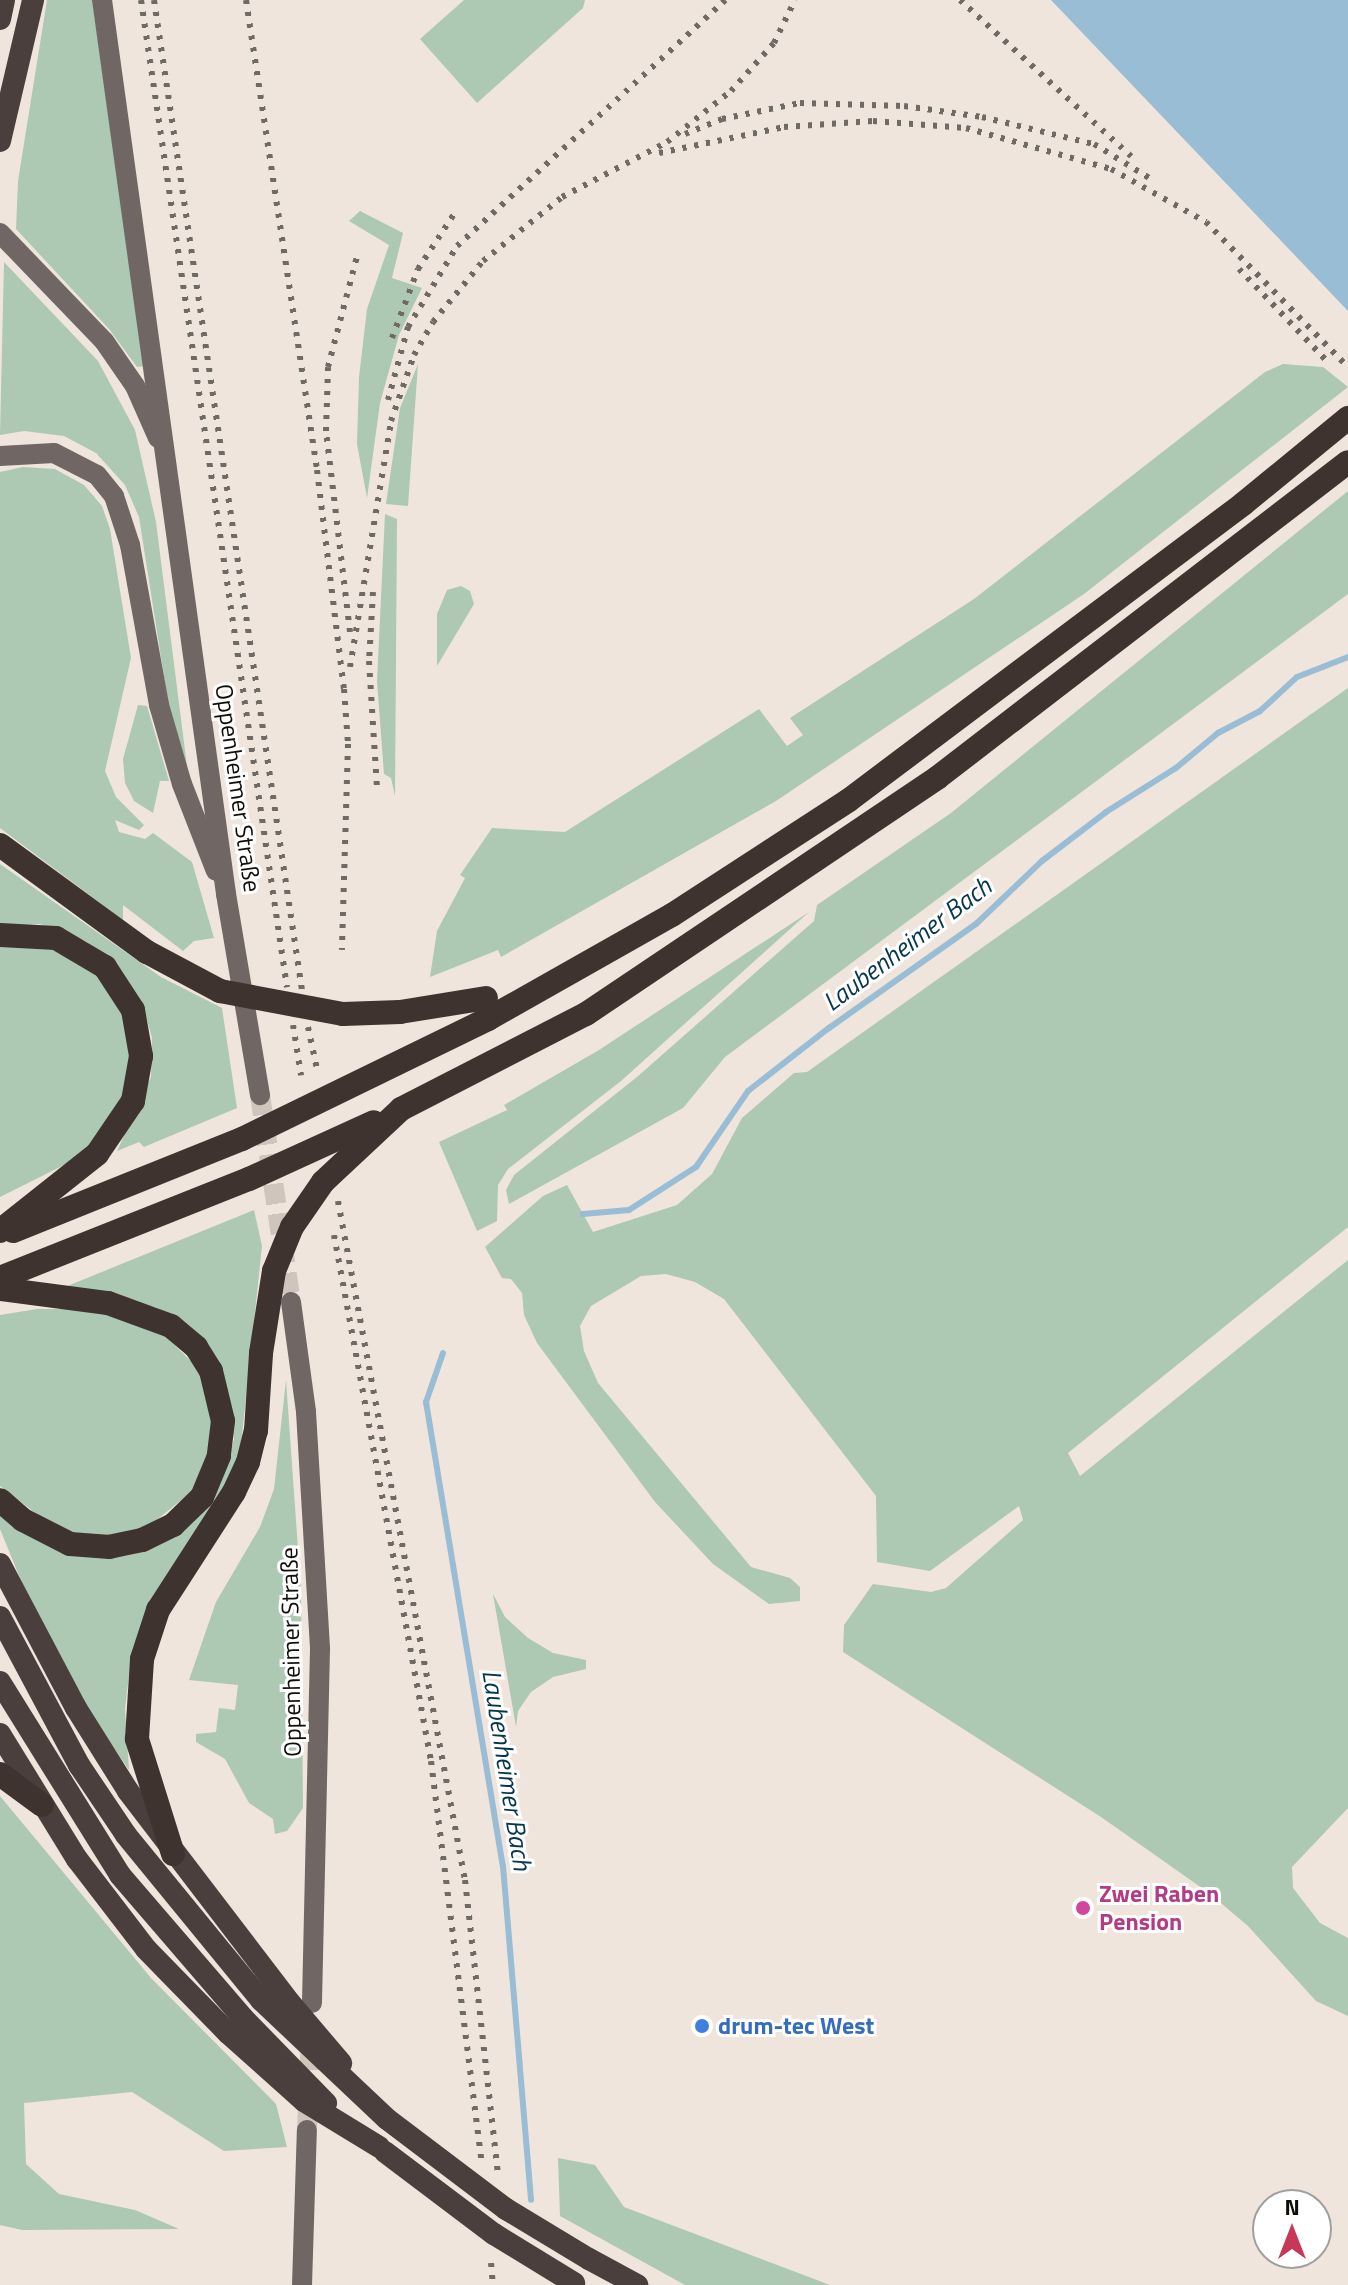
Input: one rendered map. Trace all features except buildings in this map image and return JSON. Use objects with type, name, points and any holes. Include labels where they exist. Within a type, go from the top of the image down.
[{"type":"highway","points":[[0,19],[4,0]]},
{"type":"highway","points":[[0,141],[33,0]]},
{"type":"highway","points":[[0,1234],[242,1139],[487,1008],[554,984],[741,873],[849,800],[1348,418]]},
{"type":"highway","points":[[0,1278],[249,1179],[401,1109],[586,1014],[937,778],[1339,470]]},
{"type":"highway","points":[[0,845],[120,934],[220,991],[343,1014],[487,1008]]},
{"type":"highway","points":[[0,935],[56,938],[105,967],[133,1010],[141,1056],[133,1101],[106,1143],[0,1234]]},
{"type":"highway","points":[[173,1854],[137,1739],[142,1659],[158,1610],[245,1470],[256,1431],[261,1353],[274,1271],[292,1227],[332,1173],[401,1109]]},
{"type":"highway","points":[[0,1289],[108,1303],[171,1326],[196,1347],[211,1371],[223,1421],[219,1456],[202,1497],[173,1525],[142,1540],[110,1547],[70,1544],[23,1520],[0,1500]]},
{"type":"highway","points":[[0,1564],[96,1742],[269,1993]]},
{"type":"highway","points":[[0,1617],[71,1751],[126,1835],[387,2119],[506,2209],[637,2285]]},
{"type":"highway","points":[[0,1682],[120,1875],[236,2026]]},
{"type":"highway","points":[[0,1734],[42,1805],[146,1949],[379,2147],[494,2234],[575,2284]]},
{"type":"highway","points":[[0,1774],[42,1805]]},
{"type":"main road","points":[[102,0],[170,488]]},
{"type":"main road","points":[[0,233],[122,366],[150,417],[170,488]]},
{"type":"main road","points":[[0,456],[54,453],[97,475],[114,496],[130,545],[169,743],[226,894]]},
{"type":"main road","name":"Oppenheimer Straße","points":[[170,488],[226,894],[260,1095]]},
{"type":"main road","name":"Oppenheimer Straße","points":[[291,1302],[306,1412],[320,1649],[312,2003]]},
{"type":"main road","points":[[302,2285],[307,2130]]},
{"type":"green space","points":[[47,0],[92,0],[146,366],[137,367],[109,329],[16,229],[18,181]]},
{"type":"green space","points":[[464,0],[585,0],[583,8],[477,103],[420,39]]},
{"type":"green space","points":[[360,211],[403,233],[392,278],[422,288],[399,335],[380,403],[367,498],[357,444],[359,377],[367,309],[389,245],[349,221]]},
{"type":"green space","points":[[4,262],[98,361],[135,430],[156,522],[188,774],[168,702],[139,517],[125,485],[96,453],[64,436],[24,431],[0,435]]},
{"type":"green space","points":[[418,364],[408,506],[386,504],[400,408]]},
{"type":"green space","points":[[1283,364],[1323,367],[1348,387],[1084,594],[776,801],[501,957],[498,950],[430,977],[437,931],[465,878],[460,875],[492,828],[565,832],[759,709],[787,746],[803,735],[790,718],[974,599],[1265,372]]},
{"type":"green space","points":[[23,467],[55,469],[84,485],[102,506],[110,529],[131,658],[105,771],[116,797],[144,825],[139,830],[115,820],[119,832],[145,839],[153,833],[192,862],[214,938],[194,941],[183,951],[123,905],[123,920],[0,828],[0,472]]},
{"type":"green space","points":[[1348,491],[1348,594],[725,1057],[683,1108],[509,1204],[506,1190],[514,1175],[637,1077],[814,921],[817,905],[951,813]]},
{"type":"green space","points":[[385,514],[397,519],[395,796],[391,778],[384,774],[377,681]]},
{"type":"green space","points":[[461,586],[470,591],[474,604],[437,666],[437,614],[447,590]]},
{"type":"green space","points":[[1348,688],[1348,1227],[1068,1453],[1080,1476],[1348,1260],[1348,1808],[1292,1867],[1293,1888],[1320,1923],[1348,1938],[1348,2016],[1316,2001],[1248,1926],[1209,1893],[1101,1817],[843,1652],[844,1625],[873,1584],[931,1592],[946,1588],[1023,1520],[1019,1506],[930,1571],[877,1562],[876,1496],[724,1299],[695,1282],[666,1274],[641,1276],[591,1306],[580,1326],[584,1351],[598,1383],[751,1567],[790,1578],[800,1587],[800,1601],[769,1604],[713,1564],[655,1502],[537,1343],[524,1315],[522,1293],[511,1279],[502,1278],[485,1247],[543,1196],[567,1185],[593,1232],[677,1205],[712,1174],[742,1118],[794,1073],[807,1072]]},
{"type":"green space","points":[[138,705],[147,706],[169,781],[160,781],[153,813],[134,801],[125,783],[123,759]]},
{"type":"green space","points":[[0,864],[161,977],[222,1008],[237,1108],[144,1147],[139,1142],[117,1151],[151,1077],[152,1038],[143,1005],[114,962],[85,941],[40,924],[0,926]]},
{"type":"green space","points":[[809,912],[621,1081],[508,1169],[498,1185],[497,1221],[477,1231],[439,1142],[507,1110],[504,1105],[599,1050]]},
{"type":"green space","points":[[0,946],[56,948],[104,978],[130,1030],[131,1062],[123,1098],[100,1135],[70,1162],[0,1197]]},
{"type":"green space","points":[[254,1210],[262,1246],[240,1454],[226,1490],[131,1657],[125,1709],[129,1770],[89,1712],[24,1588],[0,1529],[0,1514],[105,1558],[130,1555],[150,1549],[221,1483],[234,1439],[224,1376],[177,1320],[155,1307],[60,1289]]},
{"type":"green space","points":[[37,1309],[92,1309],[161,1332],[199,1369],[213,1427],[210,1453],[191,1492],[143,1531],[102,1539],[55,1528],[0,1486],[0,1315]]},
{"type":"green space","points":[[286,1380],[301,1591],[303,1808],[287,1831],[275,1834],[273,1819],[249,1803],[225,1759],[196,1742],[196,1734],[216,1732],[219,1708],[235,1710],[238,1685],[189,1680],[216,1602],[260,1527],[274,1489]]},
{"type":"green space","points":[[493,1594],[505,1617],[528,1638],[553,1653],[586,1660],[586,1669],[553,1677],[531,1692],[518,1711],[516,1727]]},
{"type":"green space","points":[[0,1796],[151,1978],[276,2104],[287,2147],[224,2151],[132,2092],[24,2103],[26,2164],[59,2194],[135,2210],[179,2229],[22,2230],[0,2225]]},
{"type":"green space","points":[[558,2158],[595,2165],[624,2207],[830,2285],[685,2285],[560,2216]]},
{"type":"water","points":[[1051,0],[1348,0],[1348,311]]},
{"type":"waterway","name":"Laubenheimer Bach","points":[[583,1214],[629,1210],[696,1167],[748,1091],[829,1028],[976,924],[1042,861],[1106,812],[1176,768],[1218,733],[1260,711],[1297,677],[1348,657]]},
{"type":"waterway","name":"Laubenheimer Bach","points":[[443,1353],[426,1402],[503,1866],[531,2200]]},
{"type":"tunnel","points":[[260,1095],[291,1302]]},
{"type":"tunnel","points":[[307,2130],[311,2035]]},
{"type":"railway","points":[[141,0],[287,987]]},
{"type":"railway","points":[[154,0],[302,990]]},
{"type":"railway","points":[[246,0],[317,470],[344,689],[348,744],[342,950]]},
{"type":"railway","points":[[388,400],[408,327],[457,246],[725,0]]},
{"type":"railway","points":[[350,667],[391,421],[414,355],[433,322],[483,261],[562,197],[667,142],[731,91],[774,43],[795,0]]},
{"type":"railway","points":[[960,0],[1134,159]]},
{"type":"railway","points":[[685,134],[722,119],[800,103],[904,106],[982,117],[1094,144],[1151,179]]},
{"type":"railway","points":[[659,153],[784,127],[873,121],[966,128],[1111,169],[1206,222],[1348,367]]},
{"type":"railway","points":[[392,338],[418,269],[454,214]]},
{"type":"railway","points":[[350,632],[326,431],[328,367],[358,253]]},
{"type":"railway","points":[[1239,269],[1327,361]]},
{"type":"railway","points":[[373,592],[369,661],[377,788]]},
{"type":"railway","points":[[293,1025],[301,1075]]},
{"type":"railway","points":[[308,1027],[317,1069]]},
{"type":"railway","points":[[338,1201],[465,1880],[498,2176]]},
{"type":"railway","points":[[334,1235],[431,1761],[482,2164]]},
{"type":"railway","points":[[491,2263],[493,2285]]},
{"type":"place","name":"Zwei Raben Pension","points":[[1083,1908]]},
{"type":"place","name":"drum-tec West","points":[[702,2026]]}]
